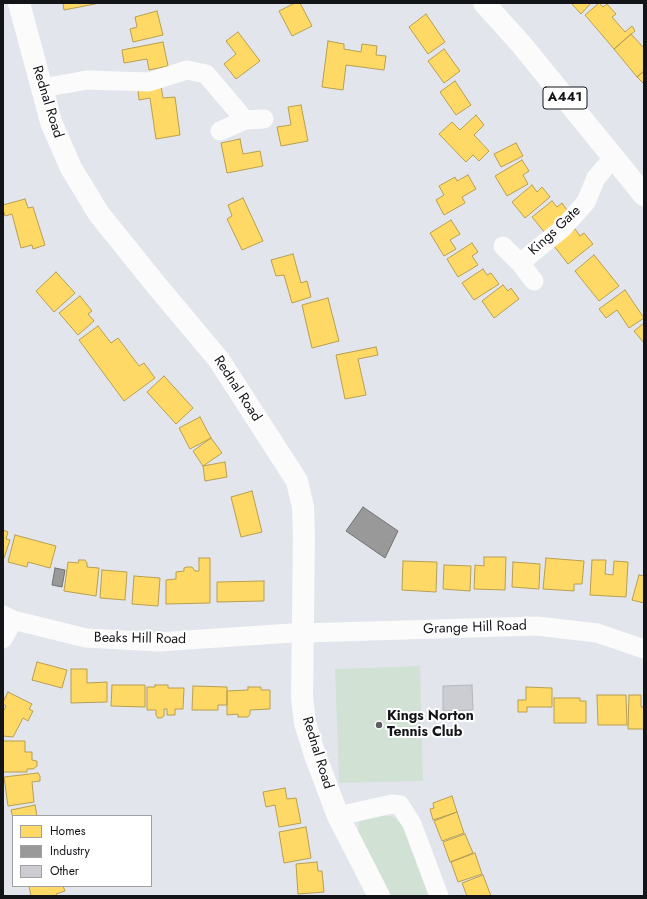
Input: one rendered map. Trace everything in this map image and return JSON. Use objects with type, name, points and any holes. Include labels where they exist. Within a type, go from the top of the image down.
[{"type":"main road","name":"Rednal Road","points":[[19,3],[51,122],[71,168],[98,214],[219,360],[297,481],[303,507],[304,534],[304,633],[302,698],[305,723],[315,755],[338,816],[379,896]]},
{"type":"main road","name":"A441","points":[[484,3],[521,44],[644,195]]},
{"type":"street","points":[[42,88],[87,80],[149,82],[187,70],[206,74],[245,120]]},
{"type":"street","points":[[220,131],[245,120],[264,119]]},
{"type":"street","name":"Kings Gate","points":[[520,263],[563,228],[586,202],[596,178],[613,158]]},
{"type":"street","name":"Kings Gate","points":[[503,246],[520,263],[534,281]]},
{"type":"street","points":[[3,639],[8,618]]},
{"type":"street","name":"Beaks Hill Road","points":[[8,618],[86,638],[158,642],[304,633]]},
{"type":"street","name":"Grange Hill Road","points":[[304,633],[537,626],[598,633],[644,649]]},
{"type":"street","points":[[338,816],[392,804],[400,805],[412,824],[439,896]]},
{"type":"green space","name":"Kings Norton Tennis Club","points":[[420,666],[423,781],[339,783],[335,669]]},
{"type":"green space","points":[[383,815],[394,817],[406,829],[430,896],[391,896],[358,831],[359,823],[362,819]]},
{"type":"building: Homes","points":[[63,3],[100,3],[64,10]]},
{"type":"building: Homes","points":[[295,3],[300,3],[312,26],[292,36],[279,11]]},
{"type":"building: Homes","points":[[571,3],[591,3],[581,14]]},
{"type":"building: Homes","points":[[599,3],[603,7],[607,4],[616,14],[612,17],[625,32],[632,26],[635,31],[614,49],[585,15]]},
{"type":"building: Homes","points":[[157,11],[163,35],[133,42],[130,29],[137,27],[135,17]]},
{"type":"building: Homes","points":[[426,14],[445,42],[428,54],[409,27]]},
{"type":"building: Homes","points":[[238,32],[260,61],[236,79],[224,64],[236,54],[226,41]]},
{"type":"building: Homes","points":[[631,34],[644,48],[644,71],[637,77],[614,49]]},
{"type":"building: Homes","points":[[328,41],[344,44],[344,49],[361,52],[362,44],[377,46],[376,55],[386,56],[384,70],[346,65],[343,90],[322,87]]},
{"type":"building: Homes","points":[[163,42],[168,66],[149,70],[147,59],[124,63],[122,50]]},
{"type":"building: Homes","points":[[444,49],[460,71],[444,83],[428,61]]},
{"type":"building: Homes","points":[[644,71],[644,84],[637,77]]},
{"type":"building: Homes","points":[[455,81],[471,105],[456,115],[440,92]]},
{"type":"building: Homes","points":[[161,86],[163,98],[175,97],[180,135],[156,139],[150,98],[139,100],[138,90]]},
{"type":"building: Homes","points":[[301,105],[308,141],[281,146],[277,127],[291,125],[288,107]]},
{"type":"building: Homes","points":[[476,115],[484,125],[474,135],[489,151],[479,161],[473,155],[466,162],[439,134],[452,122],[460,130]]},
{"type":"building: Homes","points":[[240,139],[243,154],[260,151],[263,166],[227,173],[221,143]]},
{"type":"building: Homes","points":[[516,143],[523,156],[501,167],[494,154]]},
{"type":"building: Homes","points":[[522,160],[529,171],[523,175],[528,184],[507,196],[495,176]]},
{"type":"building: Homes","points":[[468,175],[476,189],[462,197],[465,203],[444,215],[436,200],[444,195],[439,186],[455,177],[457,181]]},
{"type":"building: Homes","points":[[532,185],[537,192],[542,187],[550,197],[525,218],[512,202]]},
{"type":"building: Homes","points":[[243,198],[263,241],[242,250],[227,219],[232,216],[228,205]]},
{"type":"building: Homes","points":[[25,199],[28,208],[33,207],[45,245],[33,249],[32,245],[21,248],[12,214],[5,216],[3,209],[3,205]]},
{"type":"building: Homes","points":[[552,201],[557,207],[562,203],[569,213],[545,233],[532,217]]},
{"type":"building: Homes","points":[[451,220],[460,234],[450,240],[456,249],[444,256],[430,233]]},
{"type":"building: Homes","points":[[575,229],[580,236],[584,233],[593,244],[568,264],[554,246]]},
{"type":"building: Homes","points":[[472,243],[478,252],[472,256],[478,265],[458,277],[447,259]]},
{"type":"building: Homes","points":[[293,254],[301,283],[307,281],[311,297],[292,303],[284,275],[276,276],[271,260]]},
{"type":"building: Homes","points":[[594,255],[619,286],[599,301],[575,271]]},
{"type":"building: Homes","points":[[483,269],[487,275],[491,273],[499,284],[474,300],[462,283]]},
{"type":"building: Homes","points":[[56,272],[75,293],[54,312],[36,291]]},
{"type":"building: Homes","points":[[503,285],[508,291],[511,288],[519,299],[494,318],[482,301]]},
{"type":"building: Homes","points":[[625,290],[644,318],[629,328],[617,310],[606,318],[599,309]]},
{"type":"building: Homes","points":[[80,296],[92,311],[88,314],[94,321],[78,335],[59,313]]},
{"type":"building: Homes","points":[[328,298],[339,341],[312,348],[302,305]]},
{"type":"building: Homes","points":[[644,323],[644,343],[634,331]]},
{"type":"building: Homes","points":[[98,326],[111,343],[118,338],[139,366],[144,363],[155,378],[124,401],[79,340]]},
{"type":"building: Homes","points":[[376,347],[378,355],[358,359],[366,395],[345,399],[336,355]]},
{"type":"building: Homes","points":[[164,376],[193,408],[176,424],[147,392]]},
{"type":"building: Homes","points":[[200,417],[211,438],[190,449],[179,428]]},
{"type":"building: Homes","points":[[211,438],[222,453],[203,466],[193,451]]},
{"type":"building: Homes","points":[[225,462],[227,477],[205,481],[203,466]]},
{"type":"building: Homes","points":[[252,491],[262,532],[241,537],[231,497]]},
{"type":"building: Homes","points":[[3,530],[8,532],[6,539],[10,540],[4,558],[3,558]]},
{"type":"building: Homes","points":[[15,535],[56,546],[50,568],[28,562],[27,567],[8,562]]},
{"type":"building: Homes","points":[[484,557],[506,557],[505,590],[474,589],[475,565],[484,566]]},
{"type":"building: Homes","points":[[199,558],[210,558],[210,603],[166,604],[166,580],[176,579],[176,572],[184,571],[184,568],[187,567],[192,567],[195,571],[199,571]]},
{"type":"building: Homes","points":[[546,558],[584,561],[582,584],[574,584],[574,591],[543,589]]},
{"type":"building: Homes","points":[[79,560],[85,560],[87,567],[99,568],[96,596],[64,591],[68,562],[78,563]]},
{"type":"building: Homes","points":[[592,560],[606,560],[605,574],[613,575],[614,561],[628,562],[626,597],[590,595]]},
{"type":"building: Homes","points":[[403,561],[437,562],[436,592],[402,590]]},
{"type":"building: Homes","points":[[513,562],[540,564],[539,589],[512,587]]},
{"type":"building: Homes","points":[[444,565],[471,566],[470,591],[443,589]]},
{"type":"building: Homes","points":[[102,570],[127,572],[125,600],[100,598]]},
{"type":"building: Homes","points":[[639,575],[644,576],[644,603],[632,600]]},
{"type":"building: Homes","points":[[134,576],[160,578],[158,606],[132,604]]},
{"type":"building: Homes","points":[[264,581],[264,601],[217,602],[217,582]]},
{"type":"building: Homes","points":[[37,662],[67,670],[62,688],[32,680]]},
{"type":"building: Homes","points":[[71,669],[87,669],[87,683],[107,682],[107,702],[71,703]]},
{"type":"building: Homes","points":[[112,685],[145,685],[145,707],[111,706]]},
{"type":"building: Homes","points":[[155,685],[168,685],[168,688],[184,688],[183,709],[175,709],[175,715],[167,715],[167,709],[164,709],[164,716],[161,718],[158,718],[156,715],[156,710],[147,710],[147,687],[155,687]]},
{"type":"building: Homes","points":[[193,686],[227,687],[227,705],[218,705],[218,710],[192,710]]},
{"type":"building: Homes","points":[[248,687],[261,687],[261,690],[270,690],[270,709],[250,710],[248,717],[238,717],[238,714],[227,715],[227,691],[248,690]]},
{"type":"building: Homes","points":[[526,687],[552,688],[552,707],[527,707],[527,712],[518,712],[518,700],[526,700]]},
{"type":"building: Homes","points":[[8,692],[32,704],[29,709],[33,711],[28,721],[23,718],[13,737],[3,736],[3,712],[6,706],[3,702]]},
{"type":"building: Homes","points":[[597,695],[626,695],[627,725],[598,725]]},
{"type":"building: Homes","points":[[629,695],[641,695],[641,707],[644,707],[644,729],[628,729]]},
{"type":"building: Homes","points":[[554,698],[580,698],[580,701],[586,701],[586,723],[554,723]]},
{"type":"building: Homes","points":[[3,741],[25,741],[25,752],[32,752],[32,760],[37,761],[37,766],[33,769],[27,769],[27,772],[3,772]]},
{"type":"building: Homes","points":[[38,773],[40,776],[40,781],[32,782],[34,802],[8,806],[4,777]]},
{"type":"building: Homes","points":[[285,788],[287,799],[296,798],[301,823],[279,827],[275,805],[266,807],[263,792]]},
{"type":"building: Homes","points":[[452,796],[457,812],[433,820],[430,809],[434,808],[433,803]]},
{"type":"building: Homes","points":[[35,805],[37,815],[12,815],[11,810]]},
{"type":"building: Homes","points":[[457,812],[464,833],[442,841],[434,821]]},
{"type":"building: Homes","points":[[306,827],[311,858],[284,863],[279,832]]},
{"type":"building: Homes","points":[[465,834],[473,853],[450,862],[443,842]]},
{"type":"building: Homes","points":[[475,853],[482,874],[458,882],[451,862]]},
{"type":"building: Homes","points":[[317,862],[318,871],[322,871],[324,892],[298,894],[296,864]]},
{"type":"building: Homes","points":[[483,875],[491,896],[467,896],[462,883]]},
{"type":"building: Homes","points":[[29,887],[63,887],[65,891],[56,894],[57,896],[31,896]]},
{"type":"building: Industry","points":[[363,507],[398,531],[385,558],[346,531]]},
{"type":"building: Industry","points":[[55,568],[65,570],[62,587],[52,585]]},
{"type":"building: Other","points":[[472,685],[473,710],[443,711],[443,686]]},
{"type":"place","name":"Kings Norton Tennis Club","points":[[379,725]]}]
